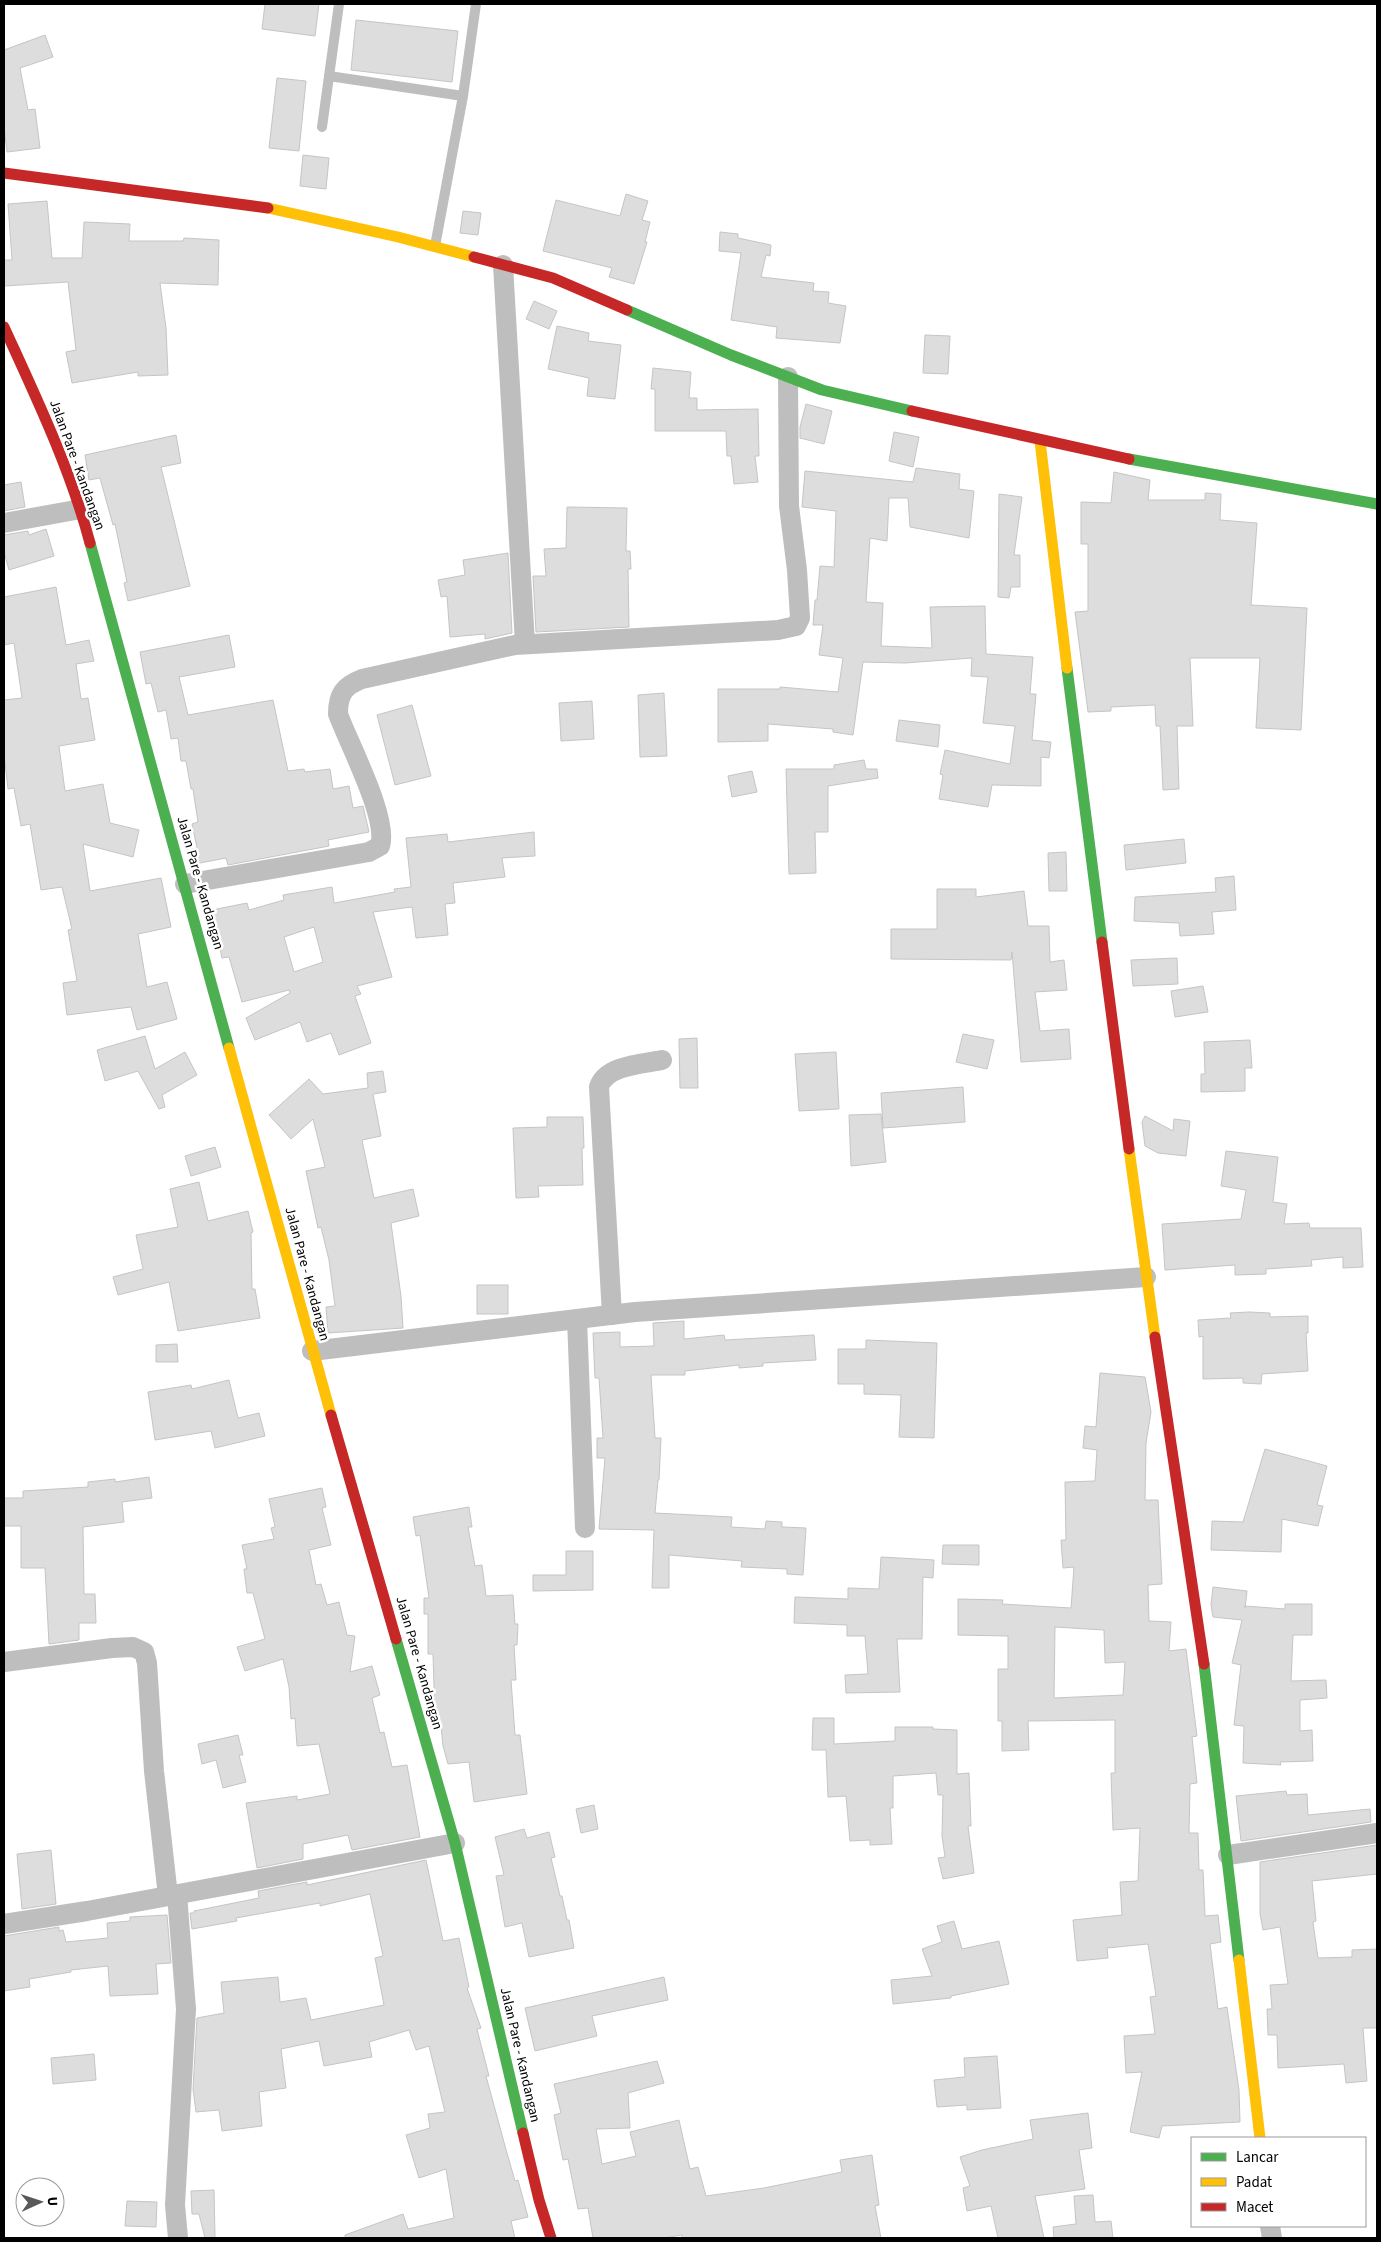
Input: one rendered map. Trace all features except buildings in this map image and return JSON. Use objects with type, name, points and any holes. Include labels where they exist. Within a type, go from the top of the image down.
[{"type":"street","points":[[4,173],[277,209],[435,247],[553,278],[731,356],[822,390],[866,402],[1040,441],[1175,469],[1377,504]]},
{"type":"street","points":[[503,265],[525,644]]},
{"type":"street","name":"Jalan Pare - Kandangan","points":[[4,327],[44,414],[81,509],[312,1352],[455,1843],[539,2200],[551,2238]]},
{"type":"street","points":[[185,884],[374,850],[381,843],[377,815],[338,714],[338,702],[341,693],[346,687],[362,679],[525,644],[778,630],[796,626],[800,618],[797,570],[788,506],[788,377]]},
{"type":"street","points":[[1040,441],[1060,615],[1146,1276],[1202,1648],[1260,2137]]},
{"type":"street","points":[[4,523],[81,509]]},
{"type":"street","points":[[612,1315],[599,1087],[601,1082],[612,1072],[662,1060]]},
{"type":"street","points":[[312,1352],[612,1315],[1146,1276]]},
{"type":"street","points":[[577,1319],[585,1528]]},
{"type":"street","points":[[4,1662],[112,1648],[133,1647],[144,1652],[147,1664],[154,1771],[186,2009],[175,2205],[178,2238]]},
{"type":"street","points":[[1228,1855],[1377,1834]]},
{"type":"street","points":[[4,1924],[455,1843]]},
{"type":"lane","points":[[322,127],[339,4]]},
{"type":"lane","points":[[435,247],[463,96],[476,4]]},
{"type":"lane","points":[[329,76],[463,96]]},
{"type":"traffic: fast","points":[[627,310],[731,355],[822,390],[912,411]]},
{"type":"traffic: fast","points":[[1129,459],[1377,504]]},
{"type":"traffic: fast","points":[[90,543],[229,1048]]},
{"type":"traffic: fast","points":[[1067,668],[1102,942]]},
{"type":"traffic: fast","points":[[396,1639],[455,1843],[523,2133]]},
{"type":"traffic: fast","points":[[1204,1664],[1239,1960]]},
{"type":"traffic: slow","points":[[268,208],[398,237],[474,257]]},
{"type":"traffic: slow","points":[[1040,441],[1067,668]]},
{"type":"traffic: slow","points":[[229,1048],[331,1415]]},
{"type":"traffic: slow","points":[[1129,1149],[1155,1337]]},
{"type":"traffic: slow","points":[[1239,1960],[1260,2137]]},
{"type":"traffic: jam","points":[[4,173],[268,208]]},
{"type":"traffic: jam","points":[[474,257],[553,278],[627,310]]},
{"type":"traffic: jam","points":[[4,327],[40,406],[73,487],[90,543]]},
{"type":"traffic: jam","points":[[912,411],[1129,459]]},
{"type":"traffic: jam","points":[[1102,942],[1129,1149]]},
{"type":"traffic: jam","points":[[1155,1337],[1204,1664]]},
{"type":"traffic: jam","points":[[331,1415],[396,1639]]},
{"type":"traffic: jam","points":[[523,2133],[539,2200],[551,2238]]}]
